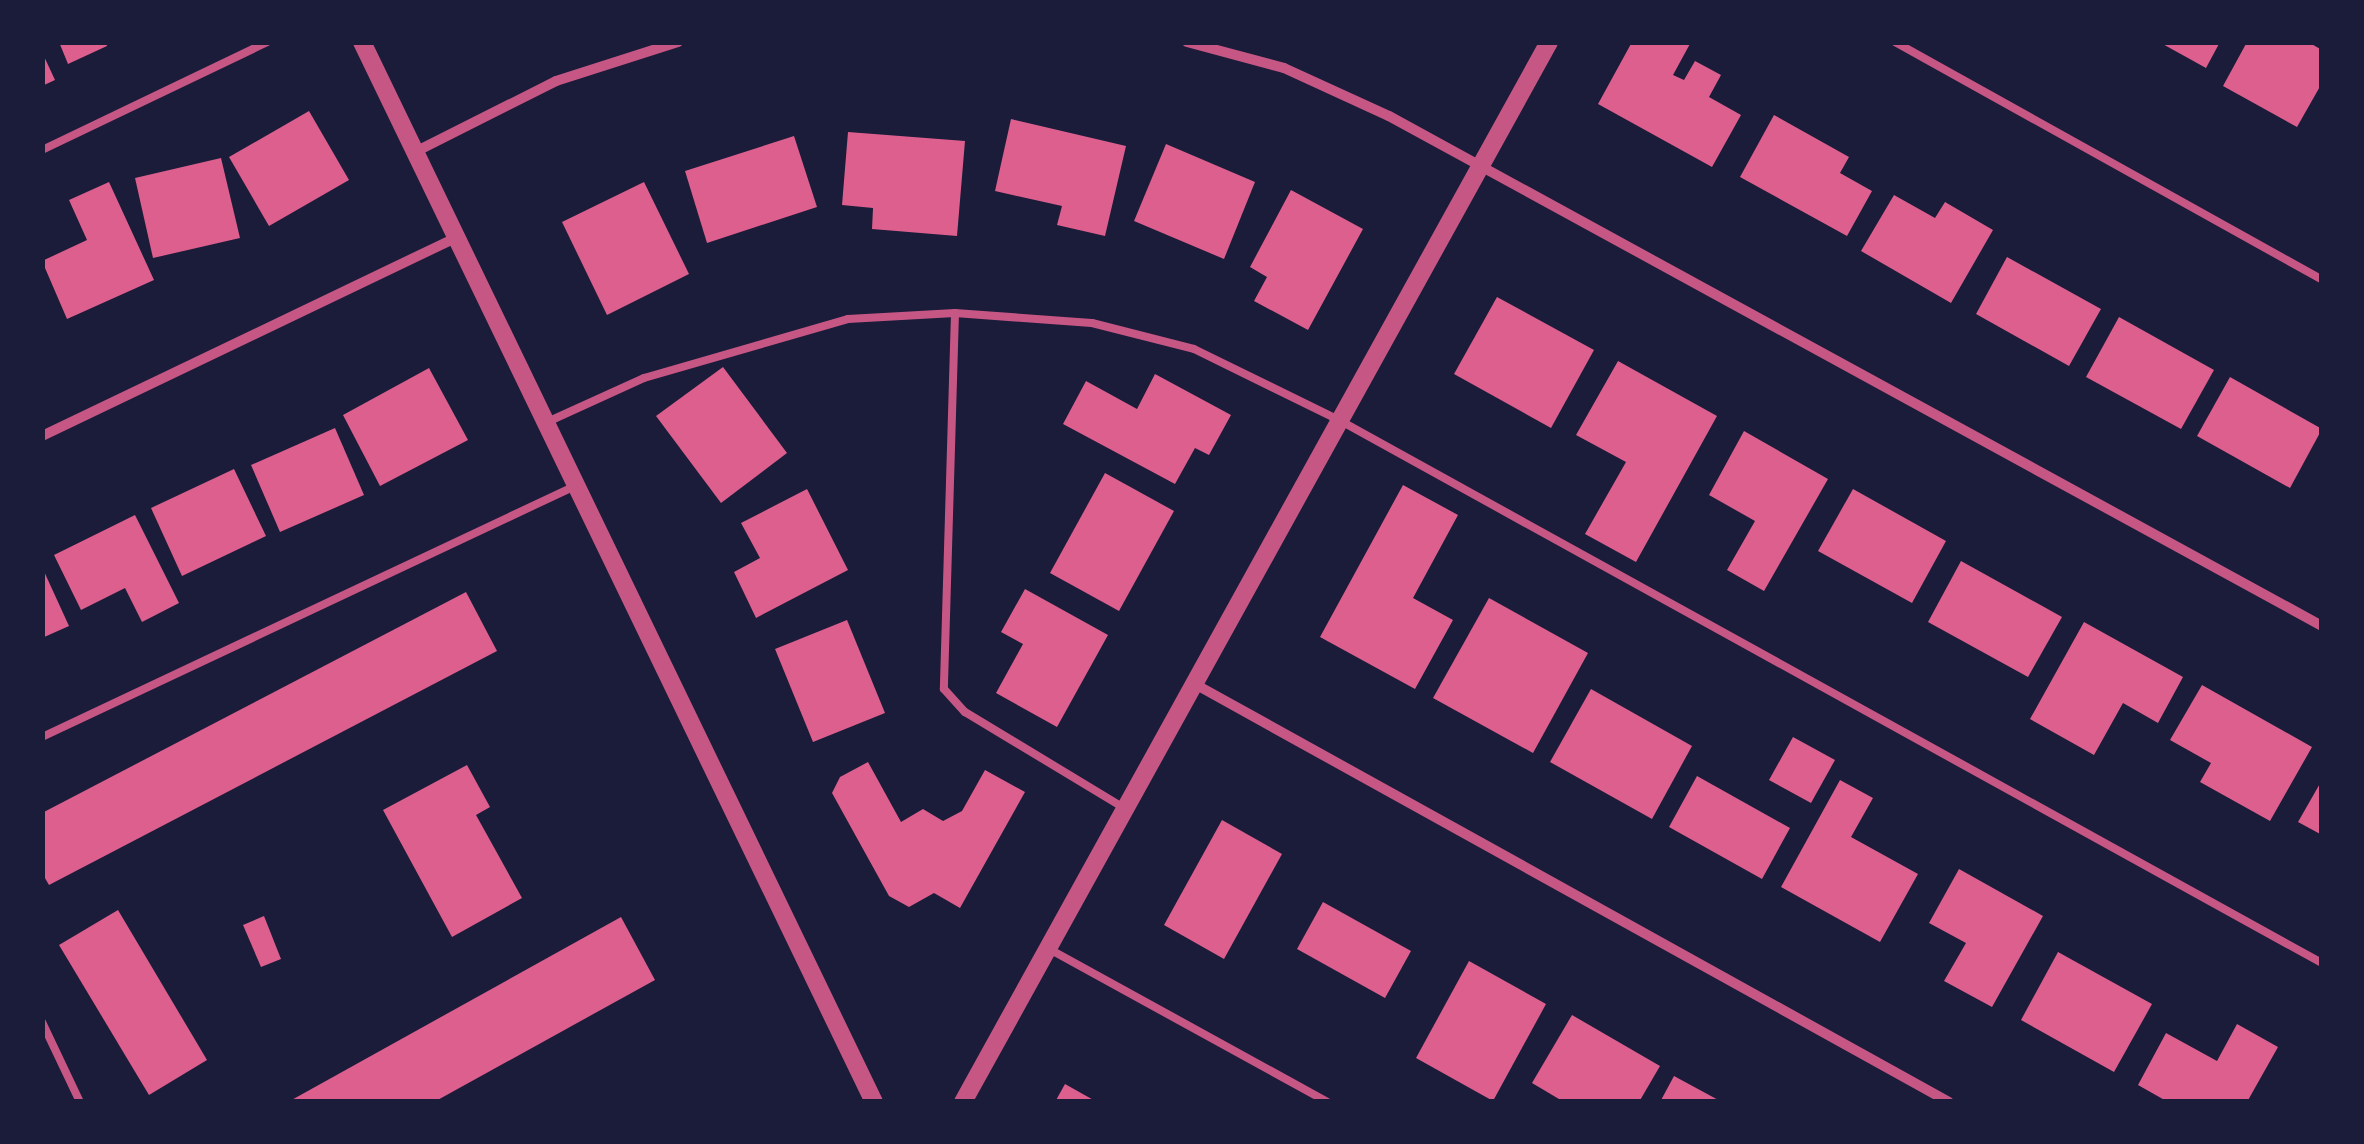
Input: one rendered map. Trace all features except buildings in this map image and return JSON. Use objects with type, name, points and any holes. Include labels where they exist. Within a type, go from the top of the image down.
[{"type":"street","points":[[362,42],[874,1102]]},
{"type":"street","points":[[415,152],[556,81],[678,42]]},
{"type":"street","points":[[1187,42],[1284,68],[1389,116],[2322,626]]},
{"type":"street","points":[[962,1102],[1549,42]]},
{"type":"street","points":[[42,436],[456,238]]},
{"type":"street","points":[[1192,683],[1949,1102]]},
{"type":"lane","points":[[42,150],[266,42]]},
{"type":"lane","points":[[1895,42],[2322,280]]},
{"type":"lane","points":[[955,313],[944,689],[965,712],[1124,808]]},
{"type":"lane","points":[[545,422],[644,378],[848,319],[955,313],[1092,323],[1194,349],[1338,420],[2322,963]]},
{"type":"lane","points":[[42,738],[575,486]]},
{"type":"lane","points":[[1047,948],[1328,1102]]},
{"type":"lane","points":[[42,1022],[80,1102]]}]
